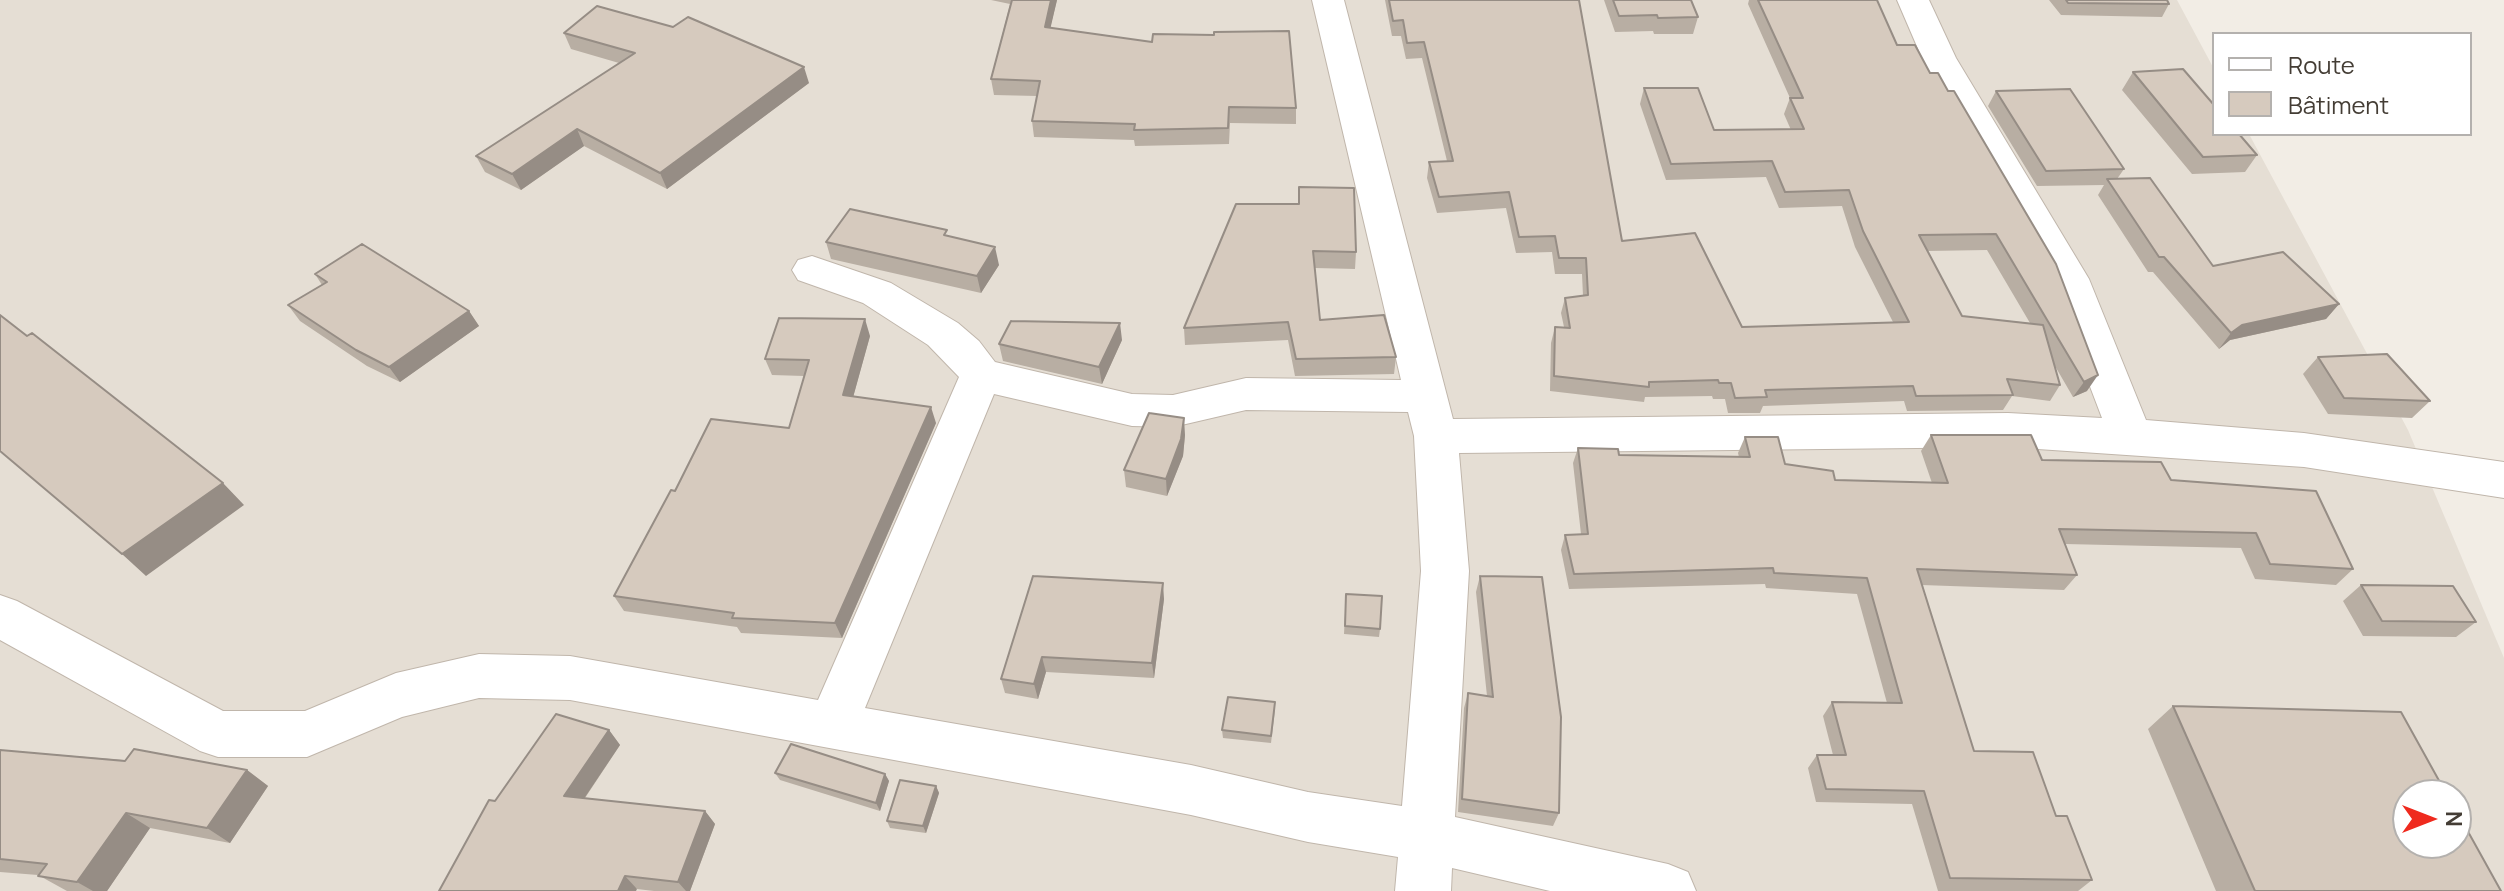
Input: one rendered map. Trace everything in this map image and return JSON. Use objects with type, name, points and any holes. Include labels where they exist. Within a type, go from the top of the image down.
[{"type":"street","points":[[1328,0],[1431,416],[1445,571],[1423,891]]},
{"type":"street","points":[[1913,0],[1939,58],[2069,279],[2131,436]]},
{"type":"street","points":[[812,270],[877,293],[943,334],[964,352],[981,375],[1132,410],[1173,411],[1246,394],[1431,416],[2008,430],[2131,436],[2304,450],[2504,480]]},
{"type":"street","points":[[833,724],[981,375]]},
{"type":"street","points":[[0,616],[218,734],[307,734],[396,696],[479,676],[570,678],[1191,790],[1308,817],[1425,836],[1668,891]]},
{"type":"shaded area","points":[[0,0],[2177,0],[2212,65],[2212,136],[2250,136],[2408,430],[2504,658],[2504,891],[0,891]]},
{"type":"building","points":[[1012,0],[1051,0],[1045,27],[1152,42],[1153,34],[1289,31],[1296,108],[1229,107],[1228,128],[1134,130],[1135,124],[1032,121],[1040,81],[991,79]]},
{"type":"building","points":[[1389,0],[1579,0],[1622,241],[1695,233],[1742,327],[1909,322],[1863,231],[1849,190],[1785,192],[1772,161],[1671,164],[1644,88],[1698,88],[1714,130],[1804,129],[1790,98],[1803,98],[1758,0],[1877,0],[1897,45],[1915,45],[1930,73],[1938,73],[1948,91],[1954,91],[2056,264],[2098,375],[2084,382],[1996,234],[1919,235],[1962,316],[2043,325],[2060,385],[2007,379],[2013,395],[1916,396],[1913,386],[1765,390],[1767,397],[1735,398],[1731,383],[1719,383],[1718,380],[1649,382],[1649,387],[1554,376],[1555,327],[1570,328],[1565,298],[1588,295],[1586,258],[1559,258],[1555,236],[1519,237],[1509,192],[1439,197],[1429,162],[1453,161],[1424,42],[1407,43],[1403,20],[1393,21]]},
{"type":"building","points":[[1613,0],[1691,0],[1698,17],[1619,16]]},
{"type":"building","points":[[2066,0],[2167,0],[2169,4],[2068,3]]},
{"type":"building","points":[[597,6],[673,27],[688,17],[804,67],[660,173],[577,129],[512,174],[476,156],[635,53],[564,33]]},
{"type":"building","points":[[2183,69],[2212,103],[2212,136],[2241,136],[2257,155],[2203,157],[2133,72]]},
{"type":"building","points":[[2070,89],[2124,169],[2046,171],[1996,91]]},
{"type":"building","points":[[2150,178],[2213,266],[2283,252],[2339,304],[2242,325],[2231,333],[2164,257],[2159,257],[2107,179]]},
{"type":"building","points":[[1299,187],[1354,188],[1356,252],[1313,251],[1320,320],[1384,315],[1396,357],[1296,359],[1288,322],[1184,328],[1236,204],[1299,204]]},
{"type":"building","points":[[850,209],[947,230],[944,235],[995,247],[977,276],[826,242]]},
{"type":"building","points":[[362,244],[469,311],[389,367],[356,350],[288,305],[327,282],[315,274]]},
{"type":"building","points":[[0,315],[27,336],[32,333],[223,483],[122,554],[0,451]]},
{"type":"building","points":[[779,318],[865,319],[843,395],[931,407],[835,623],[732,618],[734,613],[614,596],[671,490],[675,491],[711,419],[789,428],[809,360],[765,359]]},
{"type":"building","points":[[1011,321],[1120,323],[1099,367],[999,344]]},
{"type":"building","points":[[2387,354],[2430,401],[2344,398],[2318,357]]},
{"type":"building","points":[[1149,413],[1184,418],[1181,439],[1166,479],[1124,470]]},
{"type":"building","points":[[1931,435],[2031,435],[2042,460],[2161,462],[2171,480],[2316,491],[2353,569],[2270,564],[2256,533],[2059,529],[2077,575],[1917,569],[1974,751],[2033,752],[2056,816],[2067,816],[2092,880],[1950,878],[1924,791],[1826,789],[1817,755],[1846,755],[1832,702],[1902,703],[1867,578],[1774,573],[1773,568],[1574,574],[1565,535],[1588,534],[1578,448],[1618,449],[1619,455],[1750,457],[1745,437],[1778,437],[1785,464],[1833,471],[1835,480],[1948,483]]},
{"type":"building","points":[[1033,576],[1163,583],[1152,663],[1042,657],[1034,684],[1001,679]]},
{"type":"building","points":[[1480,576],[1542,577],[1561,717],[1559,813],[1462,799],[1468,693],[1493,697]]},
{"type":"building","points":[[2361,585],[2453,586],[2476,622],[2382,621]]},
{"type":"building","points":[[1346,594],[1382,596],[1380,629],[1345,626]]},
{"type":"building","points":[[1228,697],[1275,702],[1271,736],[1222,730]]},
{"type":"building","points":[[2173,706],[2401,712],[2438,779],[2392,779],[2392,859],[2472,859],[2472,839],[2501,891],[2255,891]]},
{"type":"building","points":[[556,714],[609,730],[564,796],[705,811],[678,882],[625,876],[618,891],[439,891],[489,800],[495,801]]},
{"type":"building","points":[[791,744],[885,774],[876,803],[775,773]]},
{"type":"building","points":[[134,749],[247,770],[207,828],[126,813],[77,882],[38,876],[47,864],[0,859],[0,750],[125,761]]},
{"type":"building","points":[[900,780],[936,786],[923,826],[887,821]]}]
